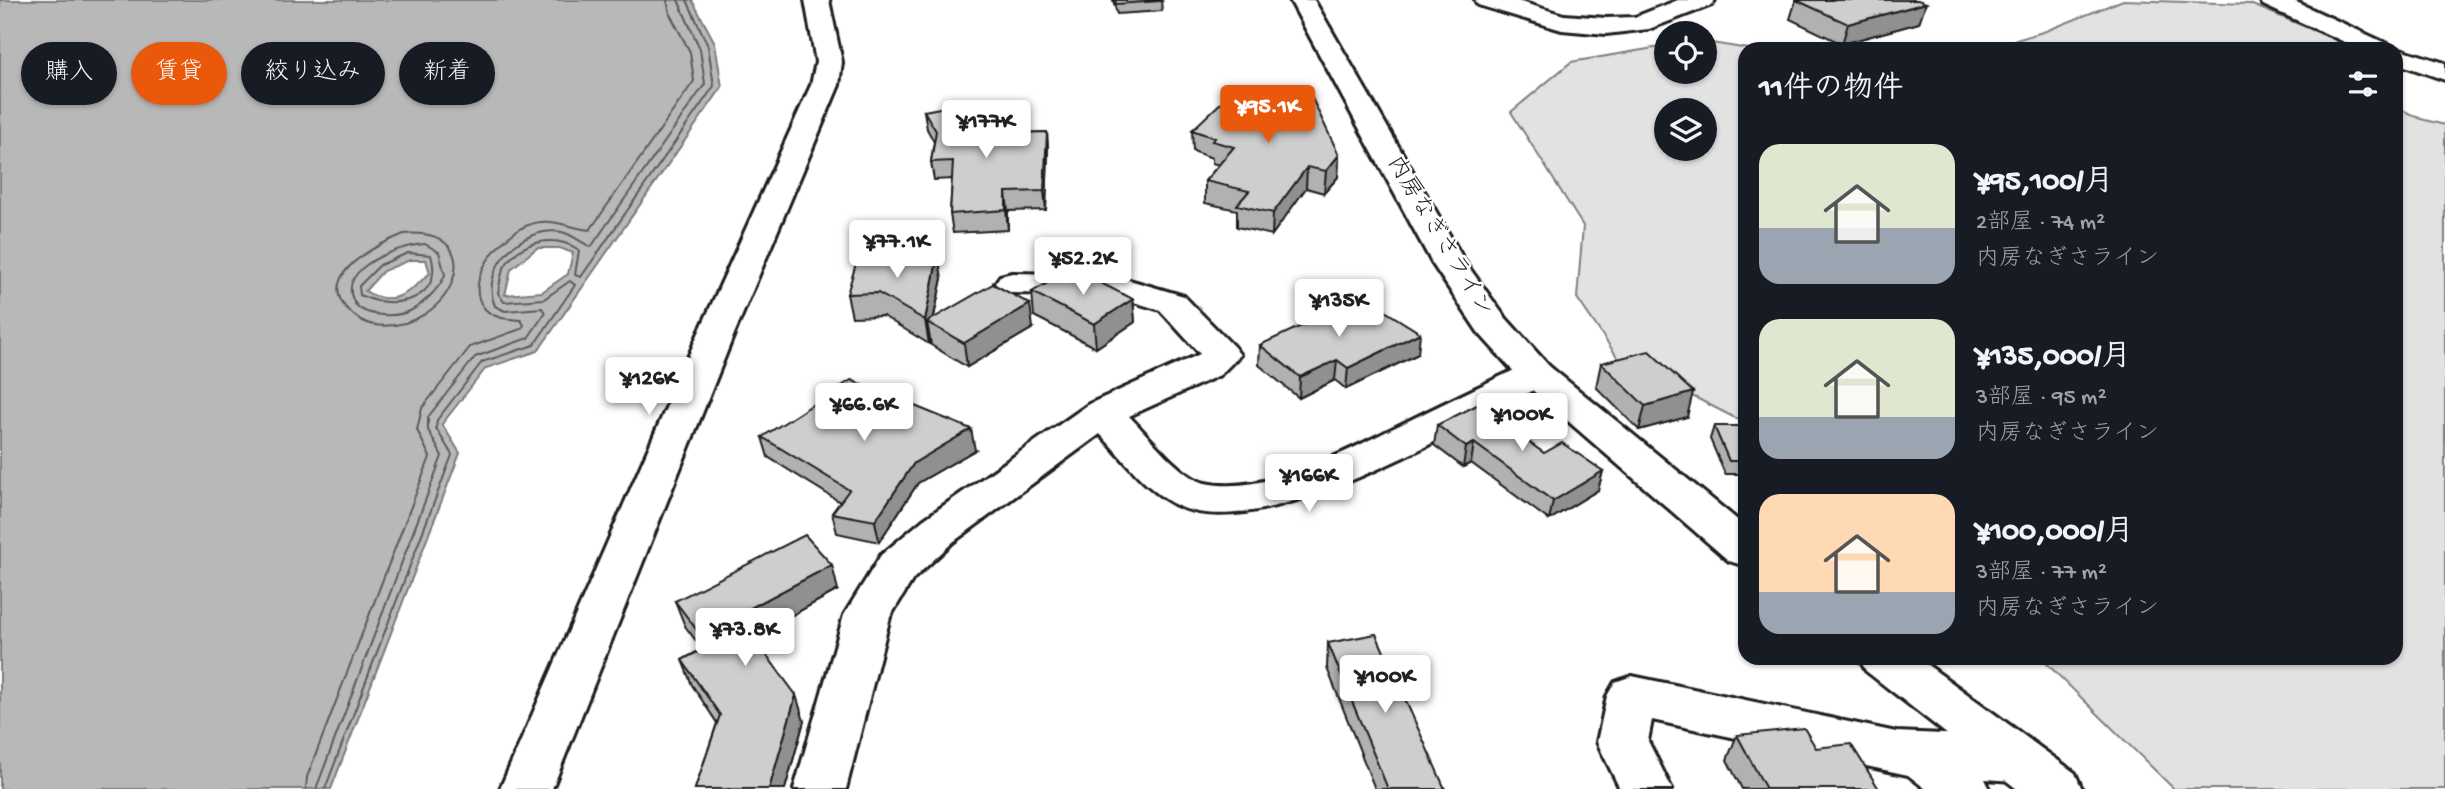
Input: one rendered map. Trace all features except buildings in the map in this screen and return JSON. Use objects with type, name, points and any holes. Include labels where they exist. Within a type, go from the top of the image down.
[{"type":"main road","points":[[526,789],[714,339],[825,85],[826,49],[817,0]]},
{"type":"main road","points":[[1487,0],[1563,22],[1606,26],[1640,24],[1665,12],[1703,0]]},
{"type":"main road","points":[[2272,0],[2366,42]]},
{"type":"main road","name":"内房なぎさライン","points":[[1308,1],[1449,262],[1491,324],[1536,374],[1738,544]]},
{"type":"main road","points":[[2403,57],[2445,72]]},
{"type":"main road","points":[[820,789],[867,615],[897,567],[938,531],[1103,413],[1207,367],[1221,355],[1172,303],[1112,285],[1012,283]]},
{"type":"main road","points":[[1103,413],[1170,482],[1196,497],[1233,498],[1279,492],[1330,475],[1536,374]]},
{"type":"main road","points":[[1893,665],[2056,789]]},
{"type":"main road","points":[[1646,789],[1622,742],[1632,696],[1882,751],[2014,759]]},
{"type":"main road","points":[[1919,754],[1964,789]]},
{"type":"shaded area","points":[[2123,0],[2250,4],[2342,42],[2009,42],[2046,31]]},
{"type":"shaded area","points":[[1717,44],[1738,47],[1738,419],[1618,358],[1577,298],[1583,226],[1511,112],[1571,62],[1654,48],[1654,84],[1717,84]]},
{"type":"shaded area","points":[[2403,110],[2421,119],[2445,125],[2445,789],[2174,789],[2048,665],[2403,665]]},
{"type":"water","points":[[0,0],[692,0],[715,43],[722,87],[538,351],[486,368],[442,424],[460,453],[331,789],[0,789]],"holes":[[[537,248],[560,248],[573,253],[568,274],[542,292],[505,295],[511,269]],[[410,260],[426,260],[430,273],[400,296],[384,298],[365,291],[383,271]]]}]
